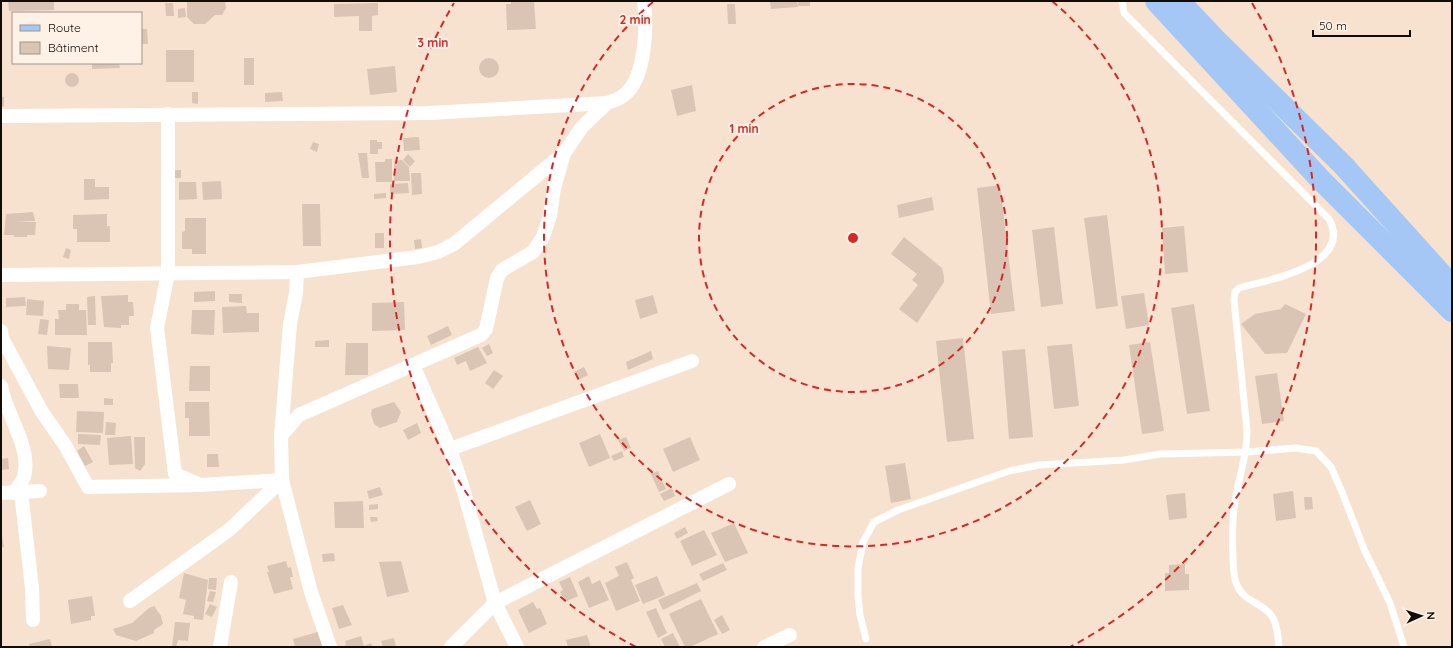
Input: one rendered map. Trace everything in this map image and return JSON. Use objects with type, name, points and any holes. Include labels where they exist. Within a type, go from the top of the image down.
[{"type":"main road","points":[[1156,1],[1320,179],[1452,311]]},
{"type":"main road","points":[[1179,1],[1215,39],[1343,165],[1452,286]]},
{"type":"street","points":[[1,116],[429,113],[607,103],[624,96],[634,83],[642,58],[646,12],[644,1]]},
{"type":"street","points":[[1,275],[296,272],[418,257],[438,252],[454,244],[564,153],[582,126],[607,103]]},
{"type":"street","points":[[168,114],[168,273],[157,328],[175,474],[200,485]]},
{"type":"street","points":[[281,436],[299,415],[481,335],[486,329],[497,278],[502,270],[533,252],[543,237],[550,216],[554,188],[564,153]]},
{"type":"street","points":[[296,272],[296,293],[290,324],[281,436],[282,480],[311,592],[330,647]]},
{"type":"street","points":[[2,335],[42,412],[64,445],[88,487],[200,485],[282,480]]},
{"type":"street","points":[[1,353],[2,335]]},
{"type":"street","points":[[450,449],[692,361]]},
{"type":"street","points":[[413,365],[450,449],[462,485],[495,603],[517,647]]},
{"type":"street","points":[[1,386],[6,407],[22,446],[25,465],[24,478],[12,493]]},
{"type":"street","points":[[130,601],[229,530],[282,480]]},
{"type":"street","points":[[451,647],[495,603],[729,484]]},
{"type":"street","points":[[12,493],[40,492]]},
{"type":"street","points":[[12,493],[32,588],[33,620]]},
{"type":"street","points":[[220,647],[231,582]]},
{"type":"street","points":[[764,647],[790,635]]},
{"type":"lane","points":[[1122,1],[1124,13],[1329,219],[1333,228],[1334,238],[1320,258],[1304,269],[1277,280],[1239,288],[1236,292],[1234,300],[1247,431],[1247,452],[1236,492],[1232,526],[1233,567],[1237,585],[1246,599],[1262,607],[1272,615],[1278,634],[1279,647]]},
{"type":"lane","points":[[866,639],[860,615],[858,596],[858,568],[863,542],[874,522],[898,510],[1009,471],[1039,465],[1124,460],[1160,454],[1247,452],[1306,448],[1316,451],[1331,467],[1364,549],[1390,603],[1404,647]]},
{"type":"building","points":[[8,1],[54,1],[54,10],[9,11]]},
{"type":"building","points":[[187,1],[225,1],[226,8],[222,15],[215,15],[205,24],[194,24],[187,17]]},
{"type":"building","points":[[511,1],[534,1],[536,29],[507,30],[506,4],[511,4]]},
{"type":"building","points":[[770,1],[797,1],[798,7],[771,9]]},
{"type":"building","points":[[798,1],[810,1],[810,6],[798,6]]},
{"type":"building","points":[[165,3],[173,3],[174,16],[166,16]]},
{"type":"building","points":[[378,3],[378,15],[372,16],[372,31],[359,31],[359,16],[334,17],[334,4]]},
{"type":"building","points":[[727,4],[735,4],[736,24],[728,24]]},
{"type":"building","points":[[185,8],[186,17],[178,18],[178,9]]},
{"type":"building","points":[[142,29],[147,29],[148,44],[142,44]]},
{"type":"building","points":[[166,50],[194,50],[194,82],[166,82]]},
{"type":"building","points":[[244,58],[254,58],[254,85],[244,85]]},
{"type":"building","points":[[485,58],[493,58],[499,64],[499,72],[493,78],[485,78],[479,72],[479,64]]},
{"type":"building","points":[[92,64],[119,64],[120,68],[92,69]]},
{"type":"building","points":[[395,66],[397,92],[370,95],[367,69]]},
{"type":"building","points":[[72,73],[77,75],[79,80],[77,85],[72,87],[67,85],[65,80],[67,75]]},
{"type":"building","points":[[692,85],[696,111],[677,116],[671,90]]},
{"type":"building","points":[[192,92],[198,92],[198,104],[192,103]]},
{"type":"building","points":[[282,92],[283,101],[265,102],[265,93]]},
{"type":"building","points":[[1,97],[4,97],[4,106],[1,107]]},
{"type":"building","points":[[419,137],[420,150],[404,151],[403,138]]},
{"type":"building","points":[[370,140],[382,142],[382,149],[378,149],[378,154],[370,154]]},
{"type":"building","points":[[313,142],[319,144],[317,152],[310,149]]},
{"type":"building","points":[[358,153],[367,153],[369,178],[362,178]]},
{"type":"building","points":[[408,154],[415,161],[410,167],[403,160]]},
{"type":"building","points":[[385,159],[392,159],[392,182],[376,182],[375,162],[385,162]]},
{"type":"building","points":[[402,160],[409,167],[410,181],[394,181],[394,161]]},
{"type":"building","points":[[175,170],[181,170],[181,178],[175,178]]},
{"type":"building","points":[[411,173],[421,173],[422,194],[412,195]]},
{"type":"building","points":[[84,179],[95,179],[95,187],[109,187],[109,199],[84,200]]},
{"type":"building","points":[[221,181],[222,199],[203,200],[202,182]]},
{"type":"building","points":[[179,182],[196,182],[197,199],[179,200]]},
{"type":"building","points":[[408,183],[409,193],[390,194],[390,184]]},
{"type":"building","points":[[1000,185],[1015,311],[991,314],[977,188]]},
{"type":"building","points":[[386,193],[386,198],[374,199],[374,194]]},
{"type":"building","points":[[932,197],[934,210],[899,218],[897,205]]},
{"type":"building","points":[[302,204],[320,204],[321,246],[303,246]]},
{"type":"building","points":[[33,212],[35,221],[14,222],[36,222],[35,235],[27,235],[27,237],[14,237],[14,235],[4,235],[6,214]]},
{"type":"building","points":[[107,214],[107,226],[110,226],[110,242],[77,242],[77,229],[73,229],[73,215]]},
{"type":"building","points":[[1107,215],[1118,306],[1096,309],[1084,218]]},
{"type":"building","points":[[185,218],[206,218],[206,254],[192,254],[192,249],[182,249],[182,232],[185,231]]},
{"type":"building","points":[[1184,226],[1188,272],[1165,274],[1162,228]]},
{"type":"building","points":[[1054,227],[1063,304],[1041,307],[1032,230]]},
{"type":"building","points":[[375,233],[384,233],[384,248],[375,248]]},
{"type":"building","points":[[904,237],[942,268],[944,277],[944,282],[917,323],[899,309],[918,285],[912,280],[917,274],[891,254]]},
{"type":"building","points":[[421,239],[422,248],[415,249],[414,240]]},
{"type":"building","points":[[66,248],[71,250],[69,259],[63,257]]},
{"type":"building","points":[[215,291],[215,301],[194,302],[194,292]]},
{"type":"building","points":[[1144,293],[1149,325],[1126,329],[1121,296]]},
{"type":"building","points":[[229,294],[242,294],[242,303],[229,302]]},
{"type":"building","points":[[128,295],[128,302],[133,302],[134,316],[129,316],[129,325],[121,325],[121,328],[104,327],[101,296]]},
{"type":"building","points":[[653,295],[658,313],[640,319],[635,300]]},
{"type":"building","points":[[95,296],[96,325],[88,325],[87,297]]},
{"type":"building","points":[[25,297],[26,306],[6,307],[6,298]]},
{"type":"building","points":[[27,299],[44,301],[43,316],[26,315]]},
{"type":"building","points":[[404,302],[405,330],[372,331],[372,303]]},
{"type":"building","points":[[66,304],[79,304],[79,310],[86,310],[87,335],[55,335],[55,319],[59,319],[58,310],[66,310]]},
{"type":"building","points":[[1194,304],[1210,411],[1187,414],[1171,308]]},
{"type":"building","points":[[1285,304],[1306,314],[1287,353],[1265,354],[1241,324],[1255,314],[1281,309]]},
{"type":"building","points":[[246,306],[247,313],[259,313],[259,332],[223,333],[222,307]]},
{"type":"building","points":[[192,310],[215,310],[214,335],[191,334]]},
{"type":"building","points":[[40,319],[49,320],[47,335],[38,334]]},
{"type":"building","points":[[448,326],[452,335],[431,345],[427,336]]},
{"type":"building","points":[[963,338],[974,439],[947,442],[936,341]]},
{"type":"building","points":[[329,340],[329,347],[315,347],[315,341]]},
{"type":"building","points":[[88,342],[112,342],[113,363],[111,363],[111,372],[90,372],[90,365],[88,365]]},
{"type":"building","points":[[1150,342],[1164,431],[1142,434],[1129,345]]},
{"type":"building","points":[[346,343],[368,343],[368,375],[345,375]]},
{"type":"building","points":[[489,344],[493,353],[487,356],[482,348]]},
{"type":"building","points":[[1072,344],[1079,406],[1054,409],[1047,346]]},
{"type":"building","points":[[47,346],[71,348],[69,370],[48,369]]},
{"type":"building","points":[[478,347],[487,363],[470,371],[466,361],[457,365],[454,358]]},
{"type":"building","points":[[1025,349],[1033,437],[1009,439],[1002,351]]},
{"type":"building","points":[[651,351],[653,359],[628,370],[626,362]]},
{"type":"building","points":[[190,366],[210,366],[210,391],[189,391]]},
{"type":"building","points":[[584,367],[588,375],[578,380],[574,372]]},
{"type":"building","points":[[494,370],[503,376],[493,389],[485,383]]},
{"type":"building","points":[[1277,373],[1284,421],[1262,424],[1255,376]]},
{"type":"building","points":[[59,384],[78,384],[79,398],[60,398]]},
{"type":"building","points":[[104,398],[113,399],[113,405],[104,405]]},
{"type":"building","points":[[185,402],[209,402],[210,436],[189,436],[189,418],[185,418]]},
{"type":"building","points":[[394,402],[401,412],[397,422],[380,428],[374,424],[371,414],[372,409]]},
{"type":"building","points":[[77,411],[104,412],[103,433],[76,432]]},
{"type":"building","points":[[106,422],[116,423],[115,435],[105,435]]},
{"type":"building","points":[[417,423],[421,433],[408,440],[403,430]]},
{"type":"building","points":[[78,434],[101,435],[100,445],[78,444]]},
{"type":"building","points":[[600,434],[610,458],[589,467],[579,443]]},
{"type":"building","points":[[131,436],[133,464],[109,465],[107,438]]},
{"type":"building","points":[[134,437],[145,437],[145,464],[140,471],[135,468]]},
{"type":"building","points":[[626,437],[631,448],[624,451],[618,440]]},
{"type":"building","points":[[690,437],[700,460],[673,472],[663,449]]},
{"type":"building","points":[[84,446],[93,462],[85,466],[77,451]]},
{"type":"building","points":[[622,451],[624,457],[614,461],[611,456]]},
{"type":"building","points":[[207,454],[218,454],[219,467],[207,467]]},
{"type":"building","points":[[8,458],[9,469],[1,470],[1,459]]},
{"type":"building","points":[[905,463],[911,499],[891,503],[885,466]]},
{"type":"building","points":[[658,471],[666,489],[659,492],[651,474]]},
{"type":"building","points":[[380,487],[383,495],[369,499],[367,491]]},
{"type":"building","points":[[672,488],[675,496],[664,501],[660,494]]},
{"type":"building","points":[[1293,491],[1296,518],[1276,521],[1273,494]]},
{"type":"building","points":[[1185,493],[1187,518],[1169,520],[1166,495]]},
{"type":"building","points":[[1304,497],[1312,497],[1313,509],[1305,510]]},
{"type":"building","points":[[530,500],[541,524],[527,531],[515,507]]},
{"type":"building","points":[[363,501],[364,528],[335,528],[334,502]]},
{"type":"building","points":[[378,504],[378,509],[369,510],[369,505]]},
{"type":"building","points":[[370,517],[377,517],[378,521],[371,522]]},
{"type":"building","points":[[734,523],[748,553],[725,562],[711,533]]},
{"type":"building","points":[[685,527],[688,533],[677,539],[674,533]]},
{"type":"building","points":[[1,529],[4,547],[1,547]]},
{"type":"building","points":[[704,530],[717,555],[692,566],[680,541]]},
{"type":"building","points":[[334,553],[335,561],[323,562],[322,554]]},
{"type":"building","points":[[286,561],[288,568],[291,567],[293,577],[290,577],[293,589],[274,594],[267,572],[269,572],[267,566]]},
{"type":"building","points":[[401,561],[409,592],[387,597],[379,562]]},
{"type":"building","points":[[627,562],[634,578],[631,580],[640,601],[616,611],[605,583],[619,576],[615,567]]},
{"type":"building","points":[[723,563],[727,570],[703,581],[699,574]]},
{"type":"building","points":[[1185,564],[1185,574],[1189,574],[1189,590],[1165,591],[1165,573],[1169,573],[1169,565]]},
{"type":"building","points":[[184,573],[208,580],[203,620],[194,619],[194,616],[183,614],[186,600],[179,598]]},
{"type":"building","points":[[589,576],[592,584],[600,580],[609,600],[589,608],[578,582]]},
{"type":"building","points":[[657,576],[665,595],[643,604],[635,585]]},
{"type":"building","points":[[570,577],[578,596],[565,602],[560,592],[563,590],[559,582]]},
{"type":"building","points":[[209,578],[217,578],[216,590],[208,589]]},
{"type":"building","points":[[697,583],[701,591],[663,610],[658,600]]},
{"type":"building","points":[[210,591],[216,592],[213,602],[207,601]]},
{"type":"building","points":[[92,596],[95,616],[91,616],[91,620],[71,624],[68,600]]},
{"type":"building","points":[[701,599],[718,634],[690,647],[685,647],[669,614]]},
{"type":"building","points":[[533,602],[537,609],[540,608],[547,624],[529,633],[518,610]]},
{"type":"building","points":[[210,604],[217,607],[212,617],[205,614]]},
{"type":"building","points":[[343,605],[352,625],[339,629],[332,608]]},
{"type":"building","points":[[154,606],[161,616],[163,624],[154,630],[154,633],[136,641],[116,635],[113,629],[132,623],[149,608]]},
{"type":"building","points":[[656,608],[667,633],[658,638],[646,612]]},
{"type":"building","points":[[722,615],[730,630],[722,634],[714,620]]},
{"type":"building","points":[[175,622],[190,623],[188,641],[178,640],[176,647],[172,647]]},
{"type":"building","points":[[321,631],[325,647],[295,647],[293,639]]},
{"type":"building","points":[[673,633],[680,647],[665,647],[661,639]]},
{"type":"building","points":[[587,635],[591,647],[568,647],[566,640]]},
{"type":"building","points":[[361,636],[364,646],[371,643],[373,647],[342,647],[346,645],[345,641]]},
{"type":"building","points":[[394,638],[396,647],[383,647],[381,641]]},
{"type":"building","points":[[50,639],[52,647],[30,647],[29,644]]}]
